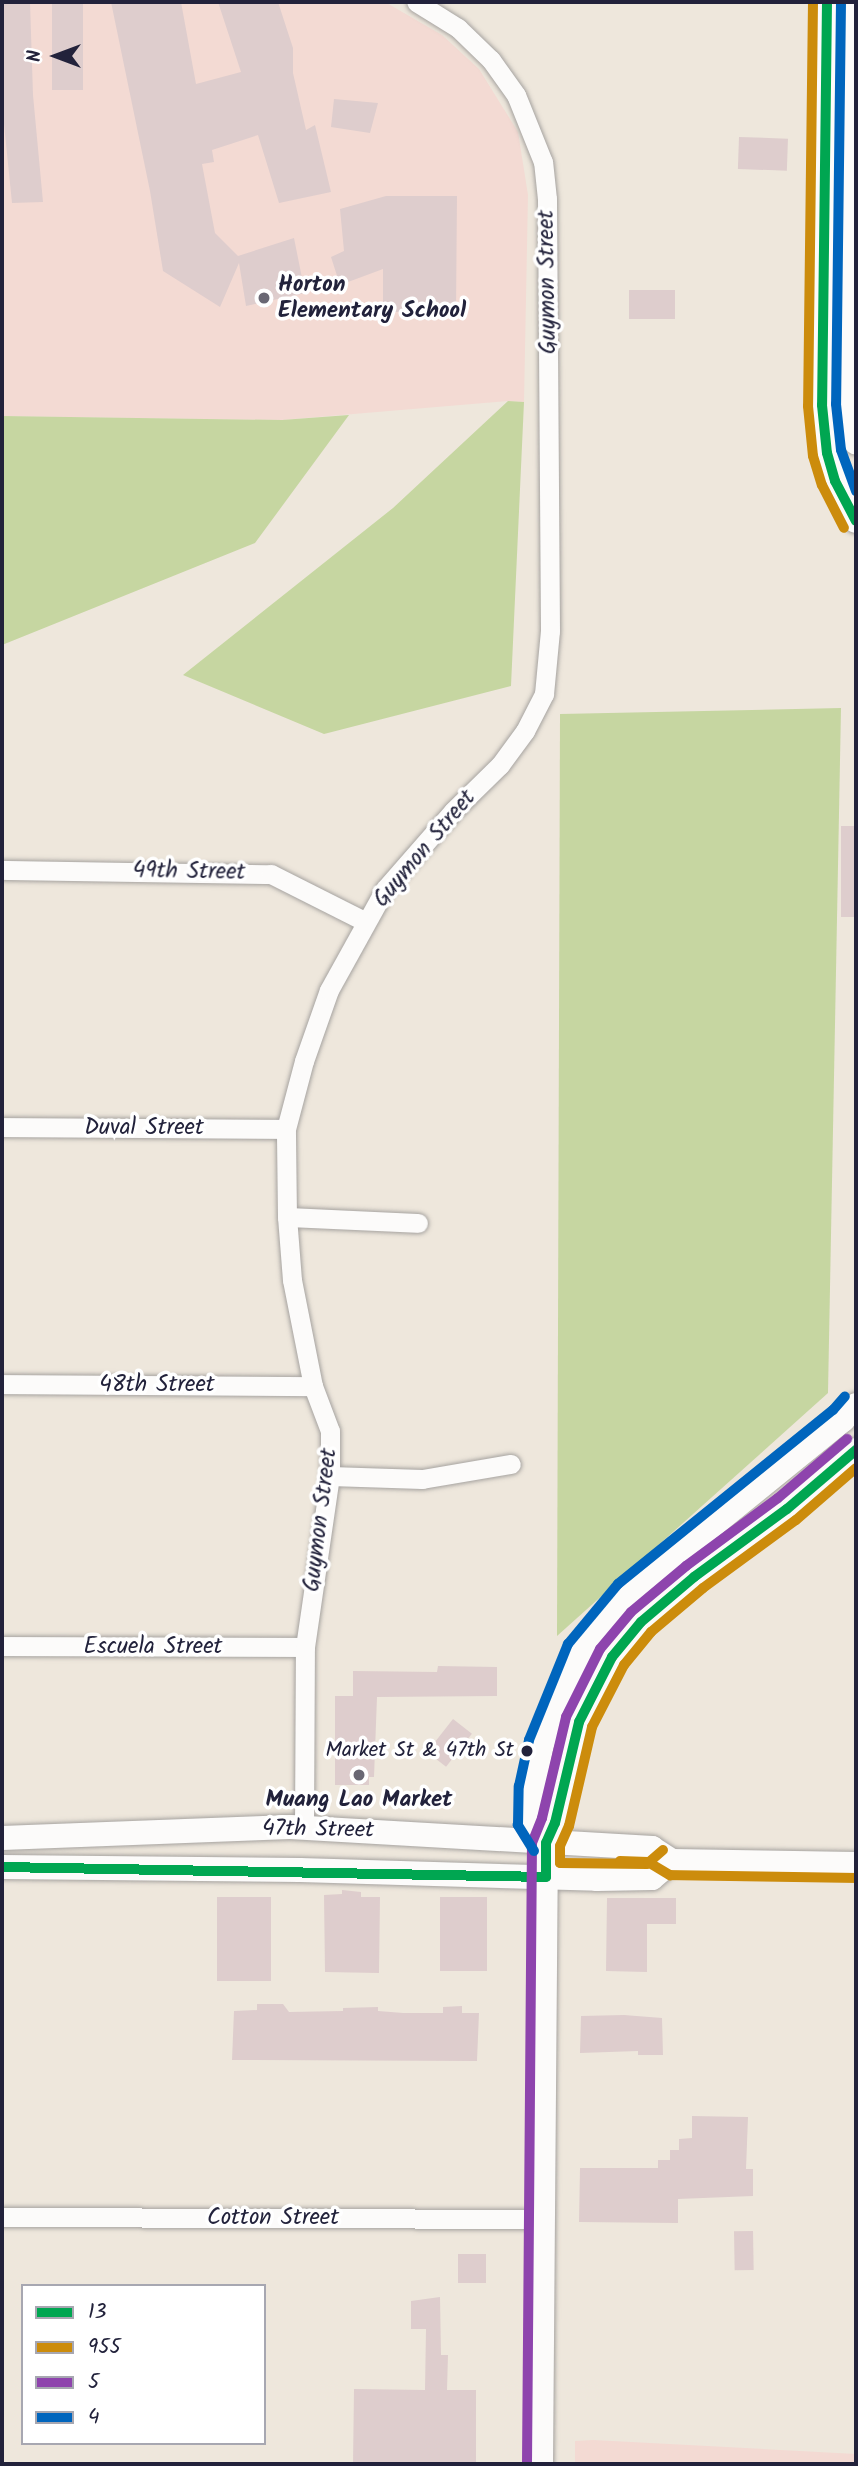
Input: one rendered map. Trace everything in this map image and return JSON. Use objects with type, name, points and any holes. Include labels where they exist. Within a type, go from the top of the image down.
[{"type":"main road","points":[[827,2],[822,405],[827,453],[835,481],[856,522]]},
{"type":"main road","points":[[854,2],[848,378],[856,443]]},
{"type":"main road","points":[[823,229],[851,230]]},
{"type":"main road","points":[[546,1843],[532,1821],[533,1789],[542,1744],[580,1653],[627,1595],[843,1420],[856,1405]]},
{"type":"main road","points":[[541,2464],[546,1843],[555,1822],[579,1722],[612,1657],[641,1622],[694,1577],[787,1508],[856,1450]]},
{"type":"main road","name":"47th Street","points":[[2,1838],[304,1828],[652,1848],[672,1861],[856,1864]]},
{"type":"main road","name":"47th Street","points":[[2,1867],[652,1878],[672,1861]]},
{"type":"street","name":"Guymon Street","points":[[304,1828],[305,1647],[330,1476],[330,1431],[313,1386],[292,1280],[287,1217],[286,1129],[304,1061],[328,990],[385,889],[453,811],[500,765],[525,731],[544,694],[550,631],[547,199],[543,162],[516,95],[491,60],[458,28],[416,2]]},
{"type":"street","name":"49th Street","points":[[2,870],[235,871],[271,874],[366,922]]},
{"type":"street","name":"Duval Street","points":[[2,1127],[286,1129]]},
{"type":"street","points":[[287,1217],[418,1223]]},
{"type":"street","name":"48th Street","points":[[2,1384],[313,1386]]},
{"type":"street","points":[[330,1476],[422,1479],[511,1464]]},
{"type":"street","name":"Escuela Street","points":[[2,1646],[305,1647]]},
{"type":"street","name":"Cotton Street","points":[[2,2217],[544,2219]]},
{"type":"shaded area","name":"Horton Elementary School","points":[[2,2],[385,2],[442,35],[479,69],[518,132],[528,195],[524,402],[508,401],[282,420],[2,416]]},
{"type":"shaded area","points":[[575,2441],[856,2454],[856,2464],[575,2464]]},
{"type":"green space","points":[[508,401],[524,402],[511,686],[324,734],[183,675],[393,508]]},
{"type":"green space","points":[[349,415],[255,543],[2,645],[2,416],[282,420]]},
{"type":"green space","points":[[841,708],[828,1393],[557,1636],[560,714]]},
{"type":"building","points":[[2,2],[30,2],[33,95],[43,202],[12,203],[2,104]]},
{"type":"building","points":[[52,2],[83,2],[83,90],[52,90]]},
{"type":"building","points":[[111,2],[181,2],[196,84],[241,72],[218,2],[278,2],[293,48],[293,73],[306,130],[315,125],[331,192],[279,203],[258,135],[212,150],[214,162],[202,164],[215,233],[238,256],[294,238],[305,293],[246,306],[239,263],[220,307],[163,271],[150,191]]},
{"type":"building","points":[[334,99],[378,103],[370,133],[331,127]]},
{"type":"building","points":[[739,137],[788,139],[787,171],[738,169]]},
{"type":"building","points":[[386,196],[457,196],[456,312],[383,312],[383,269],[340,285],[331,257],[344,251],[340,209]]},
{"type":"building","points":[[629,290],[675,290],[675,319],[629,319]]},
{"type":"building","points":[[841,826],[856,826],[856,917],[841,917]]},
{"type":"building","points":[[438,1666],[497,1667],[497,1696],[377,1697],[374,1777],[369,1777],[369,1785],[335,1785],[335,1696],[353,1696],[353,1671],[437,1672]]},
{"type":"building","points":[[453,1719],[472,1734],[446,1767],[427,1752]]},
{"type":"building","points":[[342,1890],[361,1892],[361,1897],[380,1897],[379,1973],[325,1972],[324,1895],[342,1894]]},
{"type":"building","points":[[217,1897],[271,1897],[271,1981],[217,1981]]},
{"type":"building","points":[[440,1897],[487,1897],[487,1971],[440,1971]]},
{"type":"building","points":[[607,1898],[676,1898],[676,1924],[647,1924],[647,1972],[606,1971]]},
{"type":"building","points":[[257,2004],[283,2004],[289,2012],[378,2007],[378,2011],[443,2013],[443,2007],[462,2006],[462,2013],[479,2013],[477,2061],[232,2060],[234,2011],[257,2010]]},
{"type":"building","points":[[581,2016],[662,2018],[663,2055],[638,2055],[638,2051],[580,2053]]},
{"type":"building","points":[[692,2116],[748,2117],[746,2169],[753,2169],[753,2196],[678,2199],[678,2223],[579,2222],[580,2168],[658,2168],[658,2160],[670,2160],[670,2150],[679,2150],[679,2139],[692,2138]]},
{"type":"building","points":[[734,2231],[753,2231],[754,2270],[735,2270]]},
{"type":"building","points":[[458,2254],[486,2254],[486,2283],[458,2283]]},
{"type":"building","points":[[440,2297],[441,2355],[448,2355],[447,2390],[476,2390],[476,2464],[353,2464],[354,2389],[425,2390],[426,2329],[411,2329],[411,2301]]},
{"type":"transit line","name":"955","points":[[813,2],[808,406],[813,456],[822,485],[844,528]]},
{"type":"transit line","name":"13","points":[[827,2],[822,405],[827,453],[835,481],[856,521]]},
{"type":"transit line","name":"4","points":[[841,2],[836,404],[841,450],[856,491]]},
{"type":"transit line","name":"4","points":[[534,1851],[518,1825],[519,1786],[529,1740],[568,1644],[618,1584],[833,1410],[845,1396]]},
{"type":"transit line","name":"5","points":[[527,2464],[532,1843],[542,1818],[566,1717],[600,1649],[631,1612],[686,1566],[778,1498],[847,1439]]},
{"type":"transit line","name":"13","points":[[2,1867],[546,1877],[546,1843],[555,1823],[579,1722],[612,1657],[641,1622],[694,1577],[787,1509],[856,1450]]},
{"type":"transit line","name":"955","points":[[663,1850],[647,1864],[560,1863],[560,1846],[569,1826],[592,1727],[624,1665],[651,1632],[703,1588],[796,1520],[856,1468]]},
{"type":"transit line","name":"955","points":[[620,1861],[648,1862],[670,1875],[856,1878]]},
{"type":"place","name":"Horton Elementary School","points":[[264,298]]},
{"type":"place","name":"Market St & 47th St","points":[[527,1751]]},
{"type":"place","name":"Muang Lao Market","points":[[359,1775]]}]
